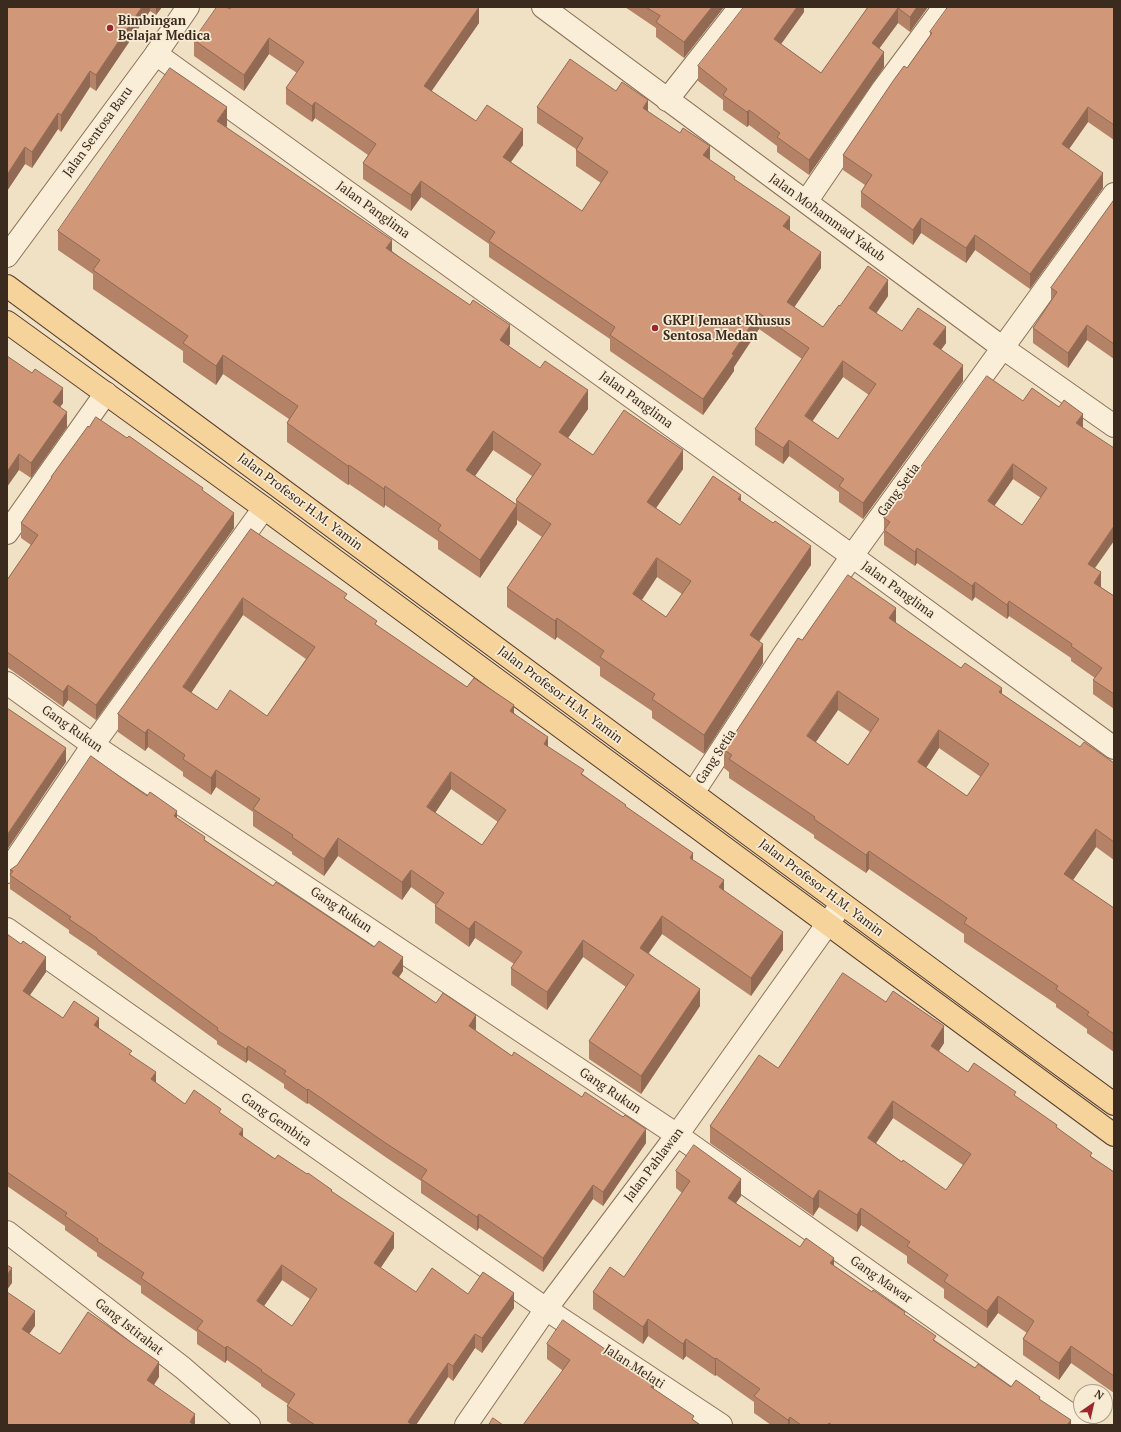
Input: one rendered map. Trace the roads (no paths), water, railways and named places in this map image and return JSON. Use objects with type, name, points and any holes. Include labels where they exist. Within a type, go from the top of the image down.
[{"type":"main road","name":"Jalan Profesor H.M. Yamin","points":[[7,286],[693,792],[841,904],[1114,1104]]},
{"type":"main road","name":"Jalan Profesor H.M. Yamin","points":[[7,322],[246,494],[1114,1135]]},
{"type":"main road","points":[[246,494],[261,473]]},
{"type":"street","name":"Jalan Sentosa Baru","points":[[7,256],[156,54],[188,7]]},
{"type":"street","name":"Jalan Mohammad Yakub","points":[[543,7],[1003,348],[1114,426]]},
{"type":"street","points":[[667,100],[740,7]]},
{"type":"street","points":[[806,202],[882,89],[944,7]]},
{"type":"street","name":"Jalan Panglima","points":[[156,54],[852,556],[1114,748]]},
{"type":"street","name":"Gang Setia","points":[[693,792],[784,654],[852,556],[1114,194]]},
{"type":"street","points":[[7,533],[106,393]]},
{"type":"street","points":[[7,872],[93,745],[264,508]]},
{"type":"street","name":"Gang Rukun","points":[[7,683],[93,745],[677,1135]]},
{"type":"street","name":"Jalan Pahlawan","points":[[466,1425],[546,1309],[677,1135],[841,904]]},
{"type":"street","name":"Gang Gembira","points":[[7,929],[546,1309]]},
{"type":"street","name":"Gang Mawar","points":[[677,1135],[1085,1425]]},
{"type":"street","name":"Gang Istirahat","points":[[7,1232],[183,1368],[249,1425]]},
{"type":"street","name":"Jalan Melati","points":[[546,1309],[721,1425]]},
{"type":"place","name":"Bimbingan Belajar Medica","points":[[110,28]]},
{"type":"place","name":"GKPI Jemaat Khusus Sentosa Medan","points":[[655,328]]}]
